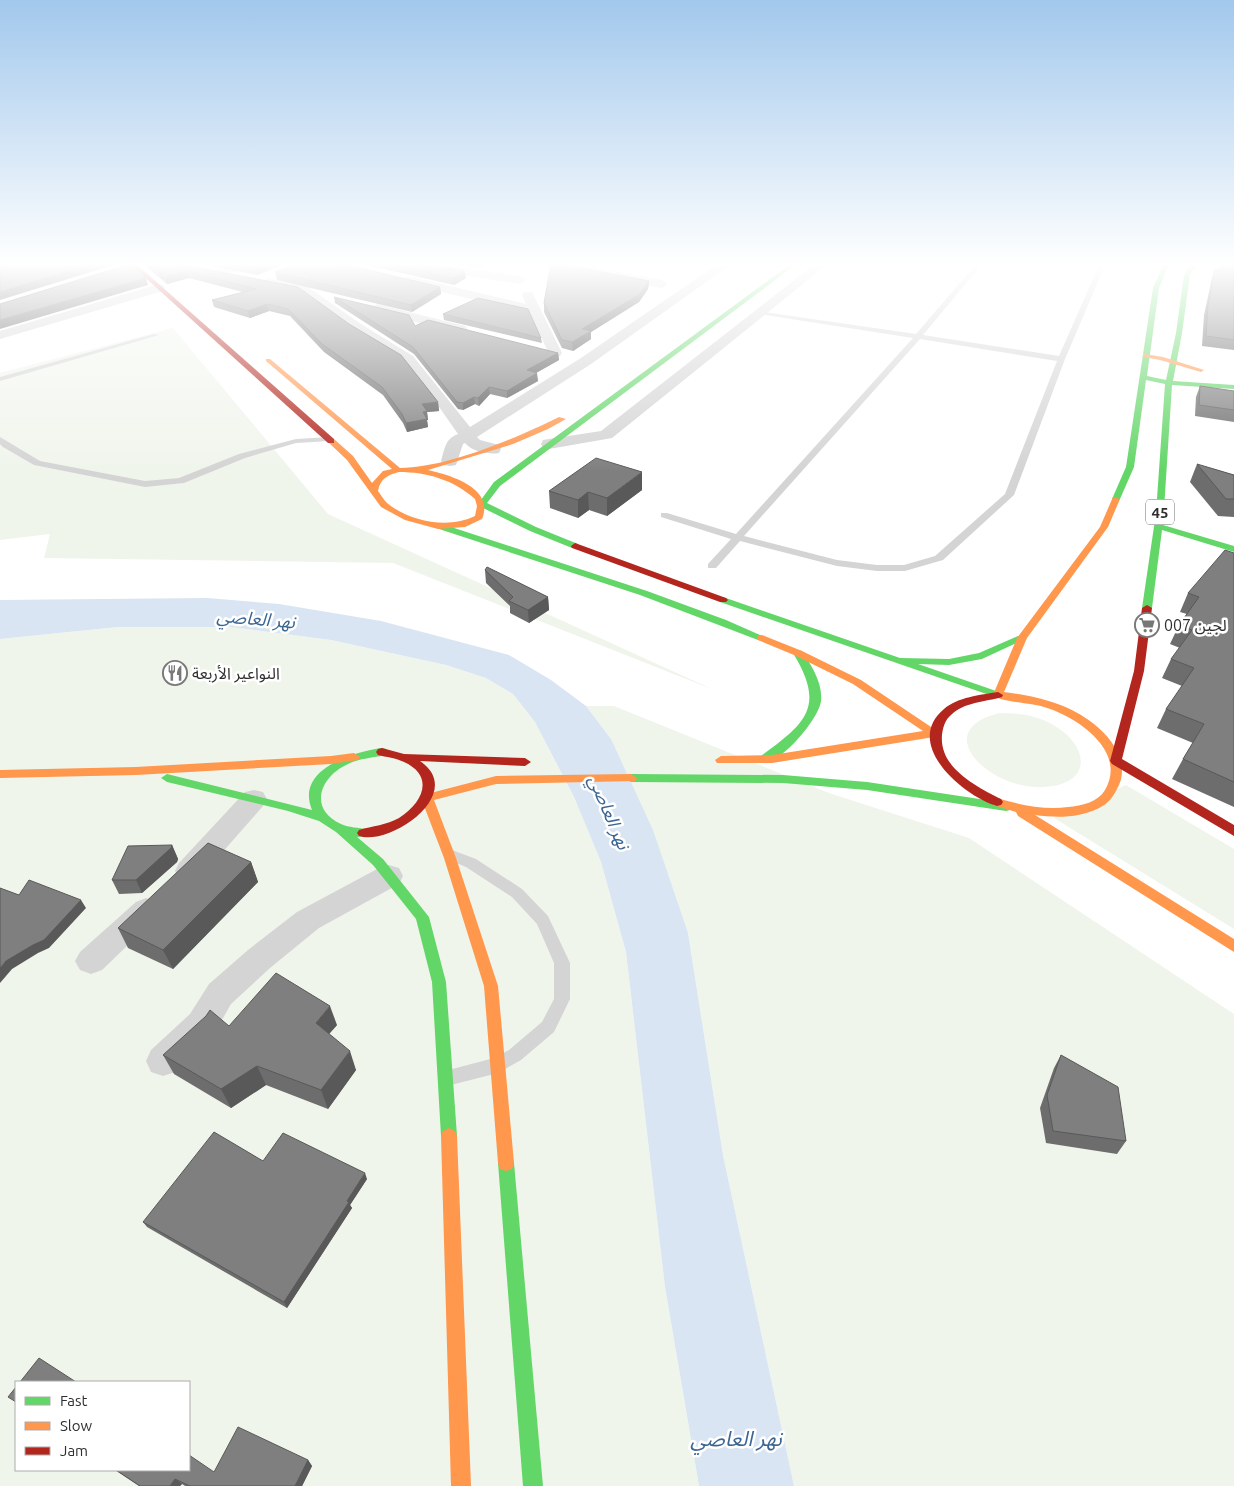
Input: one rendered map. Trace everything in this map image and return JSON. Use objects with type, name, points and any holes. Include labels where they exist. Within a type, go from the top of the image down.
[{"type":"main road","points":[[209,332],[350,458],[384,505],[400,514],[723,622],[798,653],[857,682],[934,733]]},
{"type":"main road","points":[[418,471],[493,449],[536,433],[582,407],[687,332]]},
{"type":"main road","points":[[438,526],[465,524],[479,517],[482,504],[498,484],[701,332]]},
{"type":"main road","points":[[998,695],[1022,638],[1104,527],[1130,467],[1149,332]]},
{"type":"main road","name":"45","points":[[1116,761],[1139,671],[1158,526],[1165,515],[1169,382],[1178,332]]},
{"type":"main road","points":[[262,355],[397,469]]},
{"type":"main road","points":[[1145,356],[1161,358],[1225,375]]},
{"type":"main road","points":[[1142,378],[1234,387]]},
{"type":"main road","points":[[374,491],[376,481],[397,469],[441,475],[461,484],[478,495],[482,504],[549,536],[624,564],[904,660],[998,695],[1041,701],[1062,709],[1097,732],[1110,748],[1116,761],[1117,776],[1112,789],[1102,801],[1086,809],[1065,813],[1042,813],[867,786],[783,779],[686,777],[496,780],[427,798]]},
{"type":"main road","points":[[1158,526],[1234,549]]},
{"type":"main road","points":[[904,660],[949,662],[982,656],[1022,638]]},
{"type":"main road","points":[[765,759],[790,741],[809,720],[818,697],[814,676],[798,653]]},
{"type":"main road","points":[[998,695],[978,697],[961,702],[948,710],[938,720],[934,733],[936,747],[942,762],[955,777],[972,790],[993,801],[1015,808],[1234,946]]},
{"type":"main road","points":[[708,760],[765,759],[934,733]]},
{"type":"main road","points":[[0,774],[136,771],[331,760],[382,752],[407,757],[494,762],[533,762]]},
{"type":"main road","points":[[321,817],[315,808],[316,788],[330,770],[354,757]]},
{"type":"main road","points":[[341,830],[370,832],[385,829],[411,817],[427,798],[430,788],[429,778],[424,769],[417,762],[407,757]]},
{"type":"main road","points":[[1116,761],[1234,831]]},
{"type":"main road","points":[[136,771],[321,817],[341,830],[378,862],[422,917],[439,982],[450,1148],[460,1486]]},
{"type":"main road","points":[[427,798],[448,853],[491,986],[533,1486]]},
{"type":"street","points":[[364,332],[408,360],[435,391],[474,444],[493,449]]},
{"type":"street","points":[[472,332],[478,334]]},
{"type":"street","points":[[545,332],[555,353]]},
{"type":"street","points":[[450,461],[456,441],[467,436],[586,361],[626,332]]},
{"type":"street","points":[[549,444],[606,435],[734,332]]},
{"type":"street","points":[[536,348],[586,361]]},
{"type":"street","points":[[91,961],[195,865],[254,799]]},
{"type":"street","points":[[163,1061],[202,1024],[220,994],[259,959],[308,920],[389,876]]},
{"type":"lane","points":[[888,332],[1061,359]]},
{"type":"lane","points":[[712,566],[922,332]]},
{"type":"lane","points":[[664,515],[739,538],[837,562],[876,568],[905,568],[939,558],[1009,495],[1073,332]]},
{"type":"lane","points":[[0,379],[156,335]]},
{"type":"lane","points":[[0,438],[6,445],[37,463],[145,484],[180,481],[242,456],[296,441],[329,439]]},
{"type":"lane","points":[[445,1079],[498,1065],[515,1055],[548,1027],[562,999],[562,963],[543,920],[517,893],[472,862],[448,853]]},
{"type":"shaded area","points":[[156,332],[177,332],[328,514],[714,690],[393,563],[44,558],[50,534],[0,540],[0,373]]},
{"type":"shaded area","points":[[118,627],[231,627],[331,640],[446,665],[486,678],[513,694],[535,722],[574,797],[601,862],[626,952],[665,1287],[699,1486],[0,1486],[0,639]]},
{"type":"shaded area","points":[[586,706],[614,706],[829,793],[969,838],[1234,1014],[1234,1486],[794,1486],[723,1155],[688,933],[611,739]]},
{"type":"shaded area","points":[[1000,713],[1035,717],[1049,722],[1067,735],[1075,744],[1080,754],[1081,763],[1078,772],[1071,779],[1060,784],[1033,787],[1008,781],[985,768],[969,750],[968,732],[974,725],[985,718]]},
{"type":"shaded area","points":[[1126,785],[1234,849],[1234,929],[1054,818]]},
{"type":"water","name":"نهر العاصي","points":[[207,598],[279,604],[381,621],[509,655],[551,680],[586,706],[611,739],[653,830],[688,933],[723,1155],[794,1486],[699,1486],[665,1287],[626,952],[601,862],[574,797],[535,722],[513,694],[486,678],[446,665],[331,640],[231,627],[118,627],[0,639],[0,600]]},
{"type":"building","points":[[311,332],[363,332],[401,355],[438,402],[422,404],[427,411],[423,412],[427,419],[406,423],[402,414],[382,387],[322,344]]},
{"type":"building","points":[[390,332],[477,332],[558,353],[527,370],[537,373],[507,391],[489,387],[478,398],[474,397],[463,403],[457,402],[413,347]]},
{"type":"building","points":[[518,332],[538,332],[541,338]]},
{"type":"building","points":[[558,332],[589,332],[572,342],[562,340]]},
{"type":"building","points":[[1206,332],[1234,332],[1234,340],[1206,336]]},
{"type":"building","points":[[1200,386],[1234,391],[1234,410],[1199,405]]},
{"type":"building","points":[[596,458],[642,472],[607,498],[588,492],[578,500],[549,491]]},
{"type":"building","points":[[1197,464],[1234,475],[1234,499],[1226,499]]},
{"type":"building","points":[[1225,550],[1234,553],[1234,782],[1183,759],[1204,724],[1166,709],[1194,668],[1171,659],[1192,630],[1179,625],[1199,597],[1188,593]]},
{"type":"building","points":[[487,567],[548,597],[528,610],[509,601],[513,597],[485,570]]},
{"type":"building","points":[[208,843],[251,862],[163,950],[118,928]]},
{"type":"building","points":[[172,845],[136,880],[112,880],[128,846]]},
{"type":"building","points":[[29,880],[81,900],[44,940],[6,961],[0,968],[0,888],[19,895]]},
{"type":"building","points":[[276,973],[330,1006],[316,1023],[350,1051],[321,1090],[257,1066],[221,1089],[163,1055],[206,1016],[210,1010],[229,1026]]},
{"type":"building","points":[[1061,1055],[1118,1087],[1126,1141],[1053,1131],[1047,1095]]},
{"type":"building","points":[[214,1132],[263,1161],[283,1133],[365,1173],[347,1201],[349,1202],[284,1302],[143,1222]]},
{"type":"building","points":[[39,1358],[74,1381],[21,1381]]},
{"type":"building","points":[[15,1388],[15,1401],[8,1397]]},
{"type":"building","points":[[238,1427],[308,1460],[295,1486],[190,1486],[175,1479],[170,1486],[140,1486],[118,1471],[190,1471],[190,1456],[214,1472]]},
{"type":"traffic: fast","points":[[575,546],[533,529],[482,504],[497,484],[701,332]]},
{"type":"traffic: fast","points":[[1116,499],[1130,467],[1150,332]]},
{"type":"traffic: fast","points":[[1147,608],[1160,513],[1169,382],[1179,332]]},
{"type":"traffic: fast","points":[[1142,377],[1162,382],[1234,387]]},
{"type":"traffic: fast","points":[[1158,526],[1234,549]]},
{"type":"traffic: fast","points":[[442,527],[643,593],[762,638]]},
{"type":"traffic: fast","points":[[723,600],[998,695]]},
{"type":"traffic: fast","points":[[904,660],[949,662],[982,656],[1022,638]]},
{"type":"traffic: fast","points":[[765,759],[794,737],[812,714],[815,701],[815,687],[809,671],[798,653]]},
{"type":"traffic: fast","points":[[363,833],[349,832],[337,828],[326,821],[319,813],[315,803],[315,792],[320,780],[336,765],[355,757],[382,752]]},
{"type":"traffic: fast","points":[[167,778],[289,807],[321,817]]},
{"type":"traffic: fast","points":[[631,778],[783,779],[867,786],[1006,807]]},
{"type":"traffic: fast","points":[[341,830],[378,862],[422,917],[439,982],[449,1136]]},
{"type":"traffic: fast","points":[[506,1163],[533,1486]]},
{"type":"traffic: slow","points":[[1145,356],[1161,358],[1201,370]]},
{"type":"traffic: slow","points":[[268,360],[397,469]]},
{"type":"traffic: slow","points":[[419,470],[510,442],[562,419]]},
{"type":"traffic: slow","points":[[331,441],[350,458],[384,505],[408,518],[438,526],[465,524],[479,517],[481,506],[479,498],[471,490],[459,483],[429,472],[399,470],[386,473],[377,480],[374,491]]},
{"type":"traffic: slow","points":[[998,695],[1022,638],[1104,527],[1116,499]]},
{"type":"traffic: slow","points":[[762,638],[798,653],[857,682],[934,733]]},
{"type":"traffic: slow","points":[[997,802],[1026,810],[1044,812],[1080,810],[1095,805],[1107,796],[1115,783],[1117,770],[1115,757],[1109,746],[1100,735],[1077,718],[1054,706],[998,695]]},
{"type":"traffic: slow","points":[[721,760],[772,759],[934,733]]},
{"type":"traffic: slow","points":[[0,774],[136,771],[331,760],[354,757]]},
{"type":"traffic: slow","points":[[427,798],[496,780],[631,778]]},
{"type":"traffic: slow","points":[[427,798],[450,858],[491,986],[506,1163]]},
{"type":"traffic: slow","points":[[1022,813],[1234,946]]},
{"type":"traffic: slow","points":[[449,1136],[461,1486]]},
{"type":"traffic: jam","points":[[210,332],[331,441]]},
{"type":"traffic: jam","points":[[575,546],[723,600]]},
{"type":"traffic: jam","points":[[1147,608],[1139,671],[1116,761],[1234,831]]},
{"type":"traffic: jam","points":[[997,802],[973,790],[955,775],[942,759],[936,742],[937,726],[948,711],[968,701],[998,695]]},
{"type":"traffic: jam","points":[[363,833],[385,829],[404,821],[418,809],[427,796],[429,782],[423,769],[408,759],[382,752]]},
{"type":"traffic: jam","points":[[407,757],[525,762]]},
{"type":"place","name":"لجين 007","points":[[1147,625]]},
{"type":"place","name":"النواعير الأربعة","points":[[175,673]]}]
